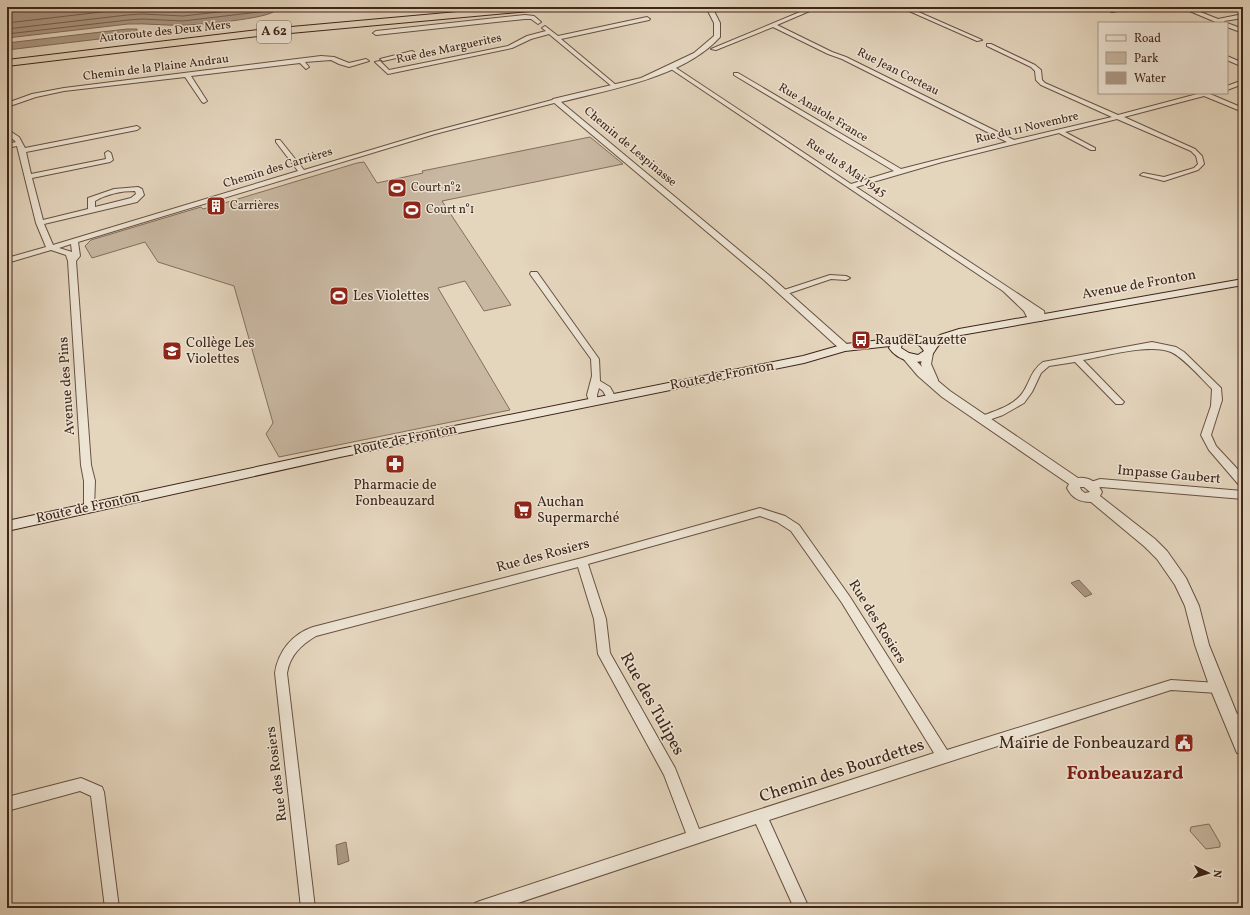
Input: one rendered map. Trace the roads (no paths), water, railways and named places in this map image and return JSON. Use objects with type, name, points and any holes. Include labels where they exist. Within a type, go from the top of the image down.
[{"type":"highway","name":"Autoroute des Deux Mers","points":[[7,57],[186,35],[478,7]]},
{"type":"highway","name":"Autoroute des Deux Mers","points":[[7,63],[251,34],[541,7]]},
{"type":"main road","name":"Avenue de Fronton","points":[[928,352],[937,341],[949,335],[1243,282]]},
{"type":"main road","name":"Avenue de Fronton","points":[[900,349],[906,338],[918,339],[953,329],[1041,318]]},
{"type":"main road","points":[[804,359],[882,348],[900,349],[920,358],[928,352],[925,343],[918,339]]},
{"type":"main road","points":[[804,359],[845,348],[900,349]]},
{"type":"main road","name":"Route de Fronton","points":[[7,526],[348,451],[804,359]]},
{"type":"street","points":[[709,7],[717,23],[715,40],[732,43]]},
{"type":"street","points":[[714,49],[732,43],[816,7]]},
{"type":"street","points":[[903,7],[979,40],[985,39],[994,42],[994,44],[989,45],[1033,66],[1038,70],[1039,80],[1043,84],[1193,150],[1199,155],[1201,160],[1201,164],[1196,169],[1164,179],[1143,175]]},
{"type":"street","points":[[1104,7],[1114,11]]},
{"type":"street","points":[[1183,7],[1219,21],[1243,16]]},
{"type":"street","points":[[376,33],[525,17],[532,18],[541,21],[549,32],[588,62],[614,86]]},
{"type":"street","points":[[556,38],[647,19]]},
{"type":"street","name":"Rue Jean Cocteau","points":[[773,25],[830,53],[844,58],[1013,142]]},
{"type":"street","points":[[1228,25],[1243,31]]},
{"type":"street","name":"Rue des Marguerites","points":[[377,58],[388,72],[510,47],[535,34],[549,32]]},
{"type":"street","name":"Chemin de Lespinasse","points":[[556,101],[643,79],[696,54],[715,40]]},
{"type":"street","name":"Rue des Marguerites","points":[[301,61],[332,58],[349,65],[366,62],[377,58],[412,53]]},
{"type":"street","points":[[366,62],[365,60],[377,58]]},
{"type":"street","points":[[1228,58],[1243,65]]},
{"type":"street","points":[[301,61],[306,67]]},
{"type":"street","name":"Chemin de la Plaine Andrau","points":[[7,105],[51,92],[301,61]]},
{"type":"street","name":"Rue du 8 Mai 1945","points":[[671,67],[1006,290],[1028,310],[1030,315],[1041,318]]},
{"type":"street","name":"Rue Anatole France","points":[[736,74],[899,171]]},
{"type":"street","points":[[187,75],[204,101]]},
{"type":"street","points":[[1228,88],[1243,82]]},
{"type":"street","points":[[1207,94],[1243,110]]},
{"type":"street","name":"Rue du 11 Novembre","points":[[851,186],[899,171],[1013,142],[1120,118],[1207,94]]},
{"type":"street","name":"Chemin de Lespinasse","points":[[556,101],[784,293],[845,348]]},
{"type":"street","name":"Chemin des Carrières","points":[[7,260],[433,133],[556,101]]},
{"type":"street","points":[[22,151],[137,128]]},
{"type":"street","points":[[7,131],[17,138],[20,143],[40,223],[50,247],[68,254],[72,261]]},
{"type":"street","points":[[1061,132],[1093,150]]},
{"type":"street","points":[[278,141],[302,172]]},
{"type":"street","points":[[7,146],[20,143]]},
{"type":"street","points":[[28,177],[110,160],[108,153]]},
{"type":"street","points":[[40,223],[134,200],[140,196],[138,189],[126,189],[100,194],[91,200],[92,210]]},
{"type":"street","name":"Avenue des Pins","points":[[74,240],[76,256],[72,261],[86,465],[89,472],[89,508]]},
{"type":"street","points":[[534,274],[595,359],[597,369],[596,382],[591,392],[593,402]]},
{"type":"street","points":[[784,293],[830,277],[846,278]]},
{"type":"street","points":[[983,419],[1023,399],[1029,391],[1037,371],[1046,364],[1152,345],[1168,348],[1181,354],[1216,388],[1218,394],[1217,403],[1206,435],[1212,448],[1243,482]]},
{"type":"street","points":[[900,349],[927,378],[946,394],[1076,483],[1073,488],[1077,494],[1085,498],[1093,492],[1150,543],[1172,568],[1181,582],[1192,606],[1202,645],[1218,688],[1237,720],[1243,748]]},
{"type":"street","points":[[928,352],[926,364],[929,373],[933,381],[946,394]]},
{"type":"street","points":[[1076,358],[1119,402]]},
{"type":"street","points":[[596,382],[607,389],[611,398]]},
{"type":"street","name":"Impasse Gaubert","points":[[1093,492],[1100,483],[1243,495]]},
{"type":"street","name":"Rue des Rosiers","points":[[308,908],[281,673],[282,663],[286,654],[294,645],[313,632],[582,562],[760,512],[781,519],[795,528],[846,600],[944,757]]},
{"type":"street","name":"Rue des Tulipes","points":[[582,562],[601,623],[604,636],[604,654],[670,772],[695,838]]},
{"type":"street","name":"Chemin des Bourdettes","points":[[480,908],[1171,685],[1218,688]]},
{"type":"street","points":[[7,804],[81,784],[97,792],[112,908]]},
{"type":"street","points":[[760,817],[802,908]]},
{"type":"water","points":[[273,7],[276,10],[271,13],[247,19],[217,23],[191,25],[128,24],[7,38],[7,8]]},
{"type":"water","points":[[137,29],[137,32],[116,37],[7,50],[7,43]]},
{"type":"water","points":[[1079,580],[1092,594],[1085,597],[1071,583]]},
{"type":"water","points":[[346,842],[349,861],[338,865],[336,845]]},
{"type":"place","name":"Court n°2","points":[[397,188]]},
{"type":"place","name":"Carrières","points":[[216,206]]},
{"type":"place","name":"Court n°1","points":[[412,210]]},
{"type":"place","name":"Les Violettes","points":[[339,296]]},
{"type":"place","name":"RaudeLauzette","points":[[861,340]]},
{"type":"place","name":"Collège Les Violettes","points":[[172,351]]},
{"type":"place","name":"Pharmacie de Fonbeauzard","points":[[395,464]]},
{"type":"place","name":"Auchan Supermarché","points":[[523,510]]},
{"type":"place","name":"Mairie de Fonbeauzard","points":[[1184,743]]},
{"type":"district","name":"Fonbeauzard","points":[[1125,774]]}]
